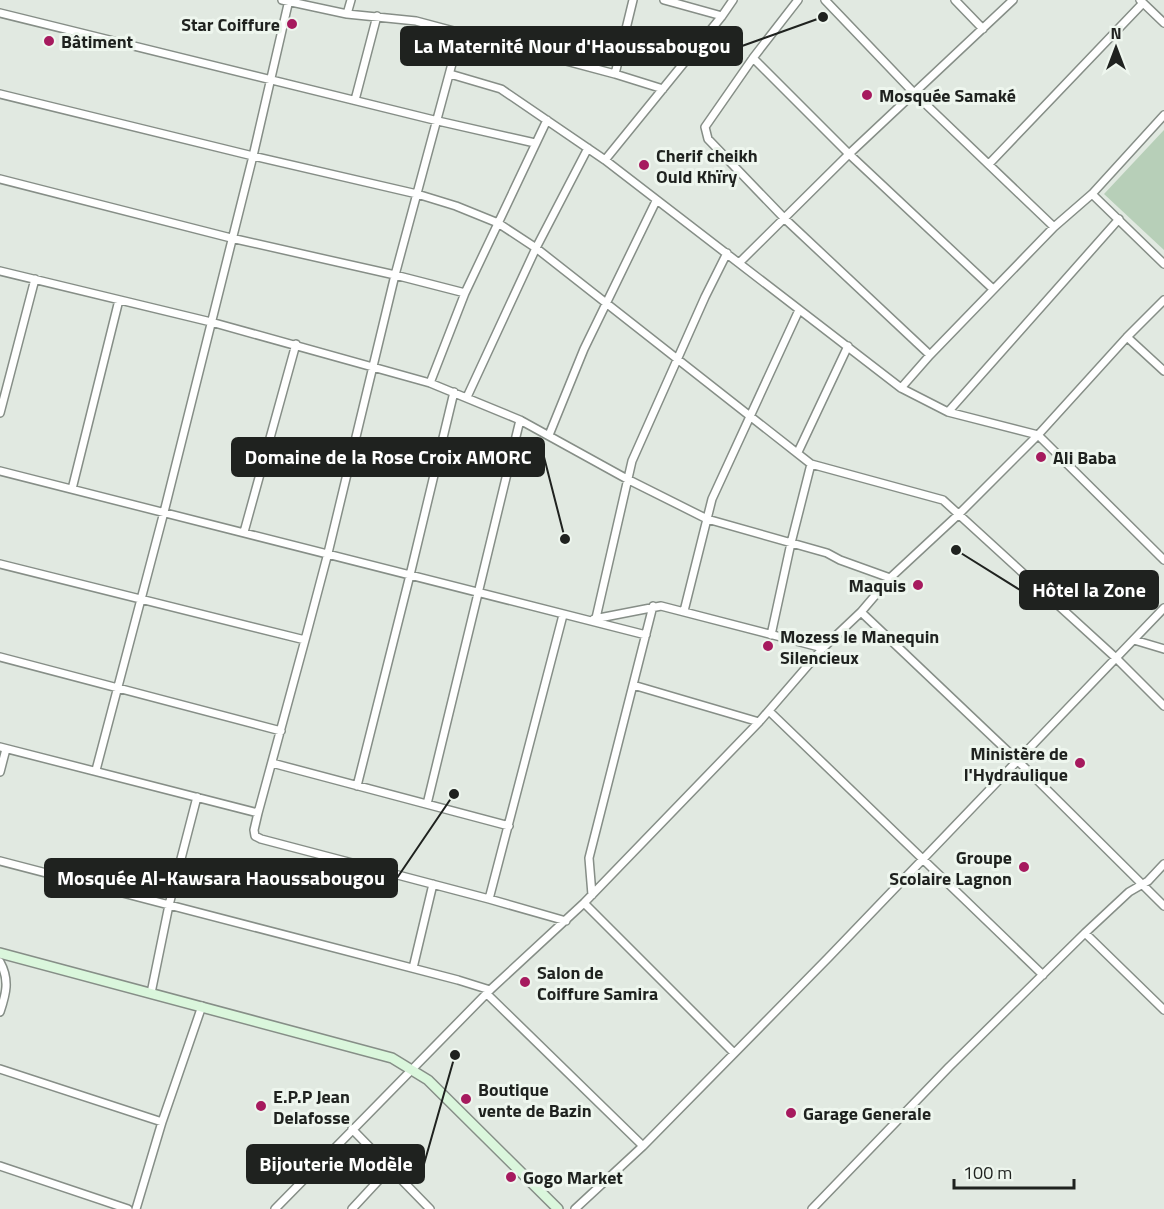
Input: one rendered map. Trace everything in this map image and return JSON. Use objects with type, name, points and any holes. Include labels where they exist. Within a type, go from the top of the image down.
[{"type":"street","points":[[96,770],[164,512],[253,156],[271,80],[286,0],[347,14],[416,21],[663,89]]},
{"type":"street","points":[[347,14],[351,0]]},
{"type":"street","points":[[615,74],[633,0]]},
{"type":"street","points":[[664,0],[722,16]]},
{"type":"street","points":[[605,160],[733,0]]},
{"type":"street","points":[[798,0],[753,58],[705,127],[708,139],[784,219],[930,355]]},
{"type":"street","points":[[825,0],[914,93],[1053,226]]},
{"type":"street","points":[[955,0],[983,29]]},
{"type":"street","points":[[739,263],[849,154],[1013,0]]},
{"type":"street","points":[[989,164],[1142,2],[1164,23]]},
{"type":"street","points":[[0,13],[535,143]]},
{"type":"street","points":[[355,100],[378,16]]},
{"type":"street","points":[[460,34],[395,274],[328,553],[254,830],[255,836],[261,839],[489,898],[566,921]]},
{"type":"street","points":[[753,58],[849,154],[993,289]]},
{"type":"street","points":[[450,74],[501,89],[588,148],[901,388],[948,412],[1038,435],[1164,560]]},
{"type":"street","points":[[0,94],[417,194],[456,206],[498,223],[536,248],[678,360],[750,413],[812,464],[940,499],[1116,658],[1164,706]]},
{"type":"street","points":[[901,388],[1053,226],[1092,194],[1164,115]]},
{"type":"street","points":[[430,383],[465,293],[547,120]]},
{"type":"street","points":[[467,397],[536,248],[588,148]]},
{"type":"street","points":[[0,179],[231,238],[395,274],[465,293]]},
{"type":"street","points":[[1092,194],[1164,264]]},
{"type":"street","points":[[549,435],[584,349],[656,201]]},
{"type":"street","points":[[948,412],[1119,219]]},
{"type":"street","points":[[596,618],[634,456],[727,253]]},
{"type":"street","points":[[0,271],[296,344],[430,383],[520,420],[627,479],[707,519],[827,553],[890,578]]},
{"type":"street","points":[[0,413],[34,279]]},
{"type":"street","points":[[72,489],[119,300]]},
{"type":"street","points":[[275,1209],[488,992],[592,895],[759,722],[823,648],[861,612],[890,578],[959,514],[1038,435],[1127,337],[1164,300]]},
{"type":"street","points":[[684,611],[712,499],[750,413],[800,310]]},
{"type":"street","points":[[1127,337],[1164,371]]},
{"type":"street","points":[[244,532],[296,344]]},
{"type":"street","points":[[798,452],[848,346]]},
{"type":"street","points":[[357,786],[454,392]]},
{"type":"street","points":[[427,804],[520,420]]},
{"type":"street","points":[[771,635],[791,543],[812,464]]},
{"type":"street","points":[[0,471],[646,635]]},
{"type":"street","points":[[0,564],[305,640]]},
{"type":"street","points":[[592,895],[589,858],[653,606]]},
{"type":"street","points":[[586,620],[661,606],[823,648]]},
{"type":"street","points":[[575,1209],[643,1146],[1164,608]]},
{"type":"street","points":[[861,612],[1018,761],[1164,906]]},
{"type":"street","points":[[489,898],[563,615]]},
{"type":"street","points":[[1134,640],[1164,649]]},
{"type":"street","points":[[0,657],[280,731]]},
{"type":"street","points":[[633,685],[759,722]]},
{"type":"street","points":[[769,711],[1043,975]]},
{"type":"street","points":[[0,772],[3,748],[258,813]]},
{"type":"street","points":[[272,763],[509,826]]},
{"type":"street","points":[[152,993],[169,905],[197,797]]},
{"type":"street","points":[[0,861],[413,969],[488,992],[643,1146]]},
{"type":"street","points":[[812,1209],[949,1067],[1085,933],[1129,892],[1142,885],[1164,864]]},
{"type":"street","points":[[413,969],[434,884]]},
{"type":"street","points":[[584,903],[734,1053]]},
{"type":"street","points":[[1085,933],[1164,1010]]},
{"type":"street","points":[[0,953],[392,1058],[428,1080],[558,1209]]},
{"type":"street","points":[[0,962],[7,982],[0,1012]]},
{"type":"street","points":[[136,1209],[201,1006]]},
{"type":"street","points":[[0,1069],[162,1122]]},
{"type":"street","points":[[352,1129],[430,1209]]},
{"type":"street","points":[[0,1166],[128,1209]]},
{"type":"street","points":[[352,1209],[390,1168]]},
{"type":"green space","points":[[1164,130],[1164,250],[1104,194]]},
{"type":"place","name":"La Maternité Nour d'Haoussabougou","points":[[823,17]]},
{"type":"place","name":"Star Coiffure","points":[[292,24]]},
{"type":"place","name":"Bâtiment","points":[[49,41]]},
{"type":"place","name":"Mosquée Samaké","points":[[867,95]]},
{"type":"place","name":"Cherif cheikh Ould Khïry","points":[[644,165]]},
{"type":"place","name":"Ali Baba","points":[[1041,457]]},
{"type":"place","name":"Domaine de la Rose Croix AMORC","points":[[565,539]]},
{"type":"place","name":"Hôtel la Zone","points":[[956,550]]},
{"type":"place","name":"Maquis","points":[[918,585]]},
{"type":"place","name":"Mozess le Manequin Silencieux","points":[[768,646]]},
{"type":"place","name":"Ministère de l'Hydraulique","points":[[1080,763]]},
{"type":"place","name":"Mosquée Al-Kawsara Haoussabougou","points":[[454,794]]},
{"type":"place","name":"Groupe Scolaire Lagnon","points":[[1024,867]]},
{"type":"place","name":"Salon de Coiffure Samira","points":[[525,982]]},
{"type":"place","name":"Bijouterie Modèle","points":[[455,1055]]},
{"type":"place","name":"Boutique vente de Bazin","points":[[466,1099]]},
{"type":"place","name":"E.P.P Jean Delafosse","points":[[261,1106]]},
{"type":"place","name":"Garage Generale","points":[[791,1113]]},
{"type":"place","name":"Gogo Market","points":[[511,1177]]}]
